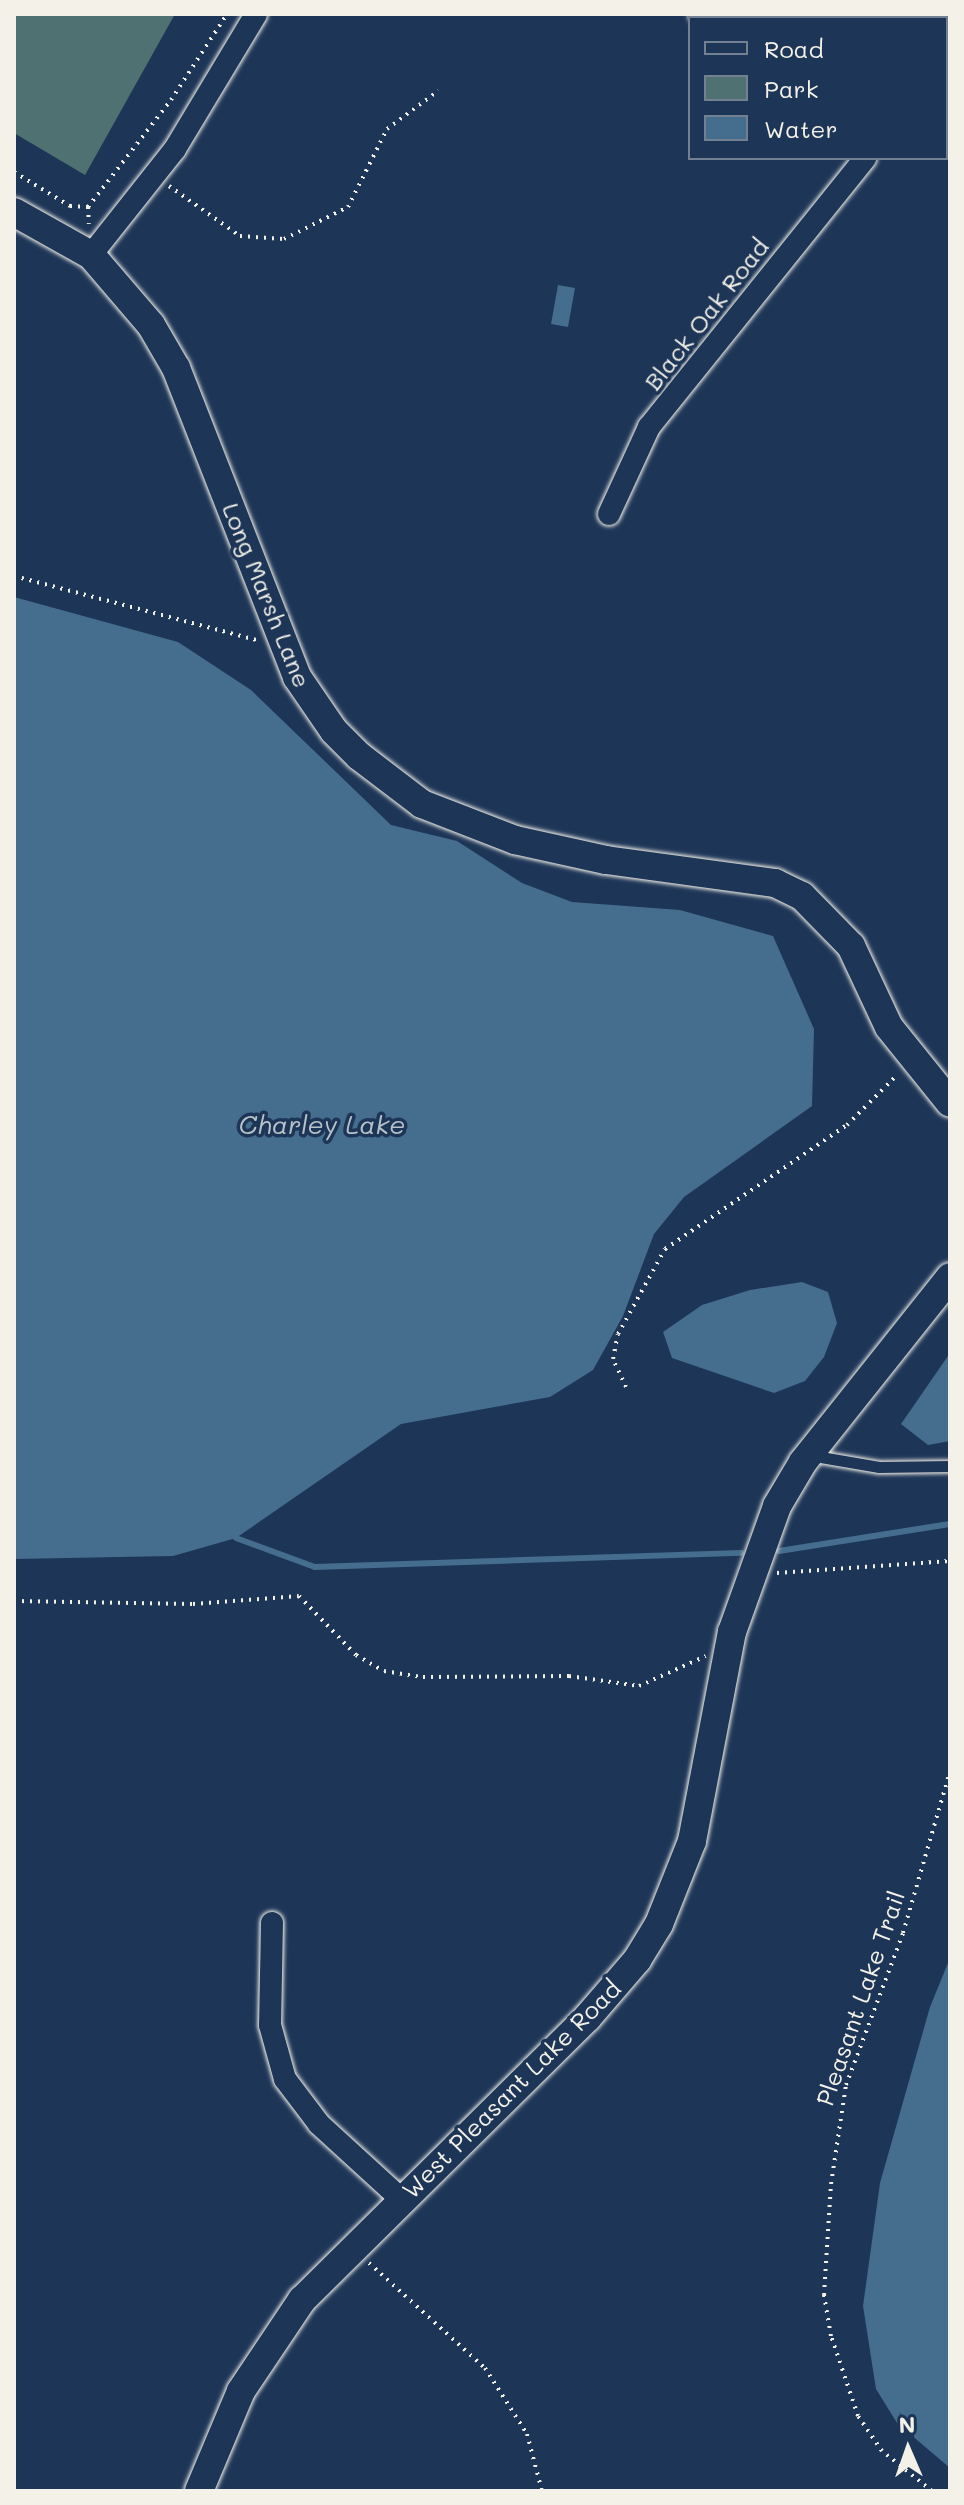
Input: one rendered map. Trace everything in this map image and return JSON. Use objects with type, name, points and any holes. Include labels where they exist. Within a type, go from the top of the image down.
[{"type":"street","points":[[14,212],[91,255],[154,176],[256,14]]},
{"type":"street","name":"Black Oak Road","points":[[609,514],[649,427],[863,160]]},
{"type":"street","name":"Long Marsh Lane","points":[[91,255],[151,325],[176,368],[283,645],[312,702],[334,731],[422,804],[564,852],[735,875],[775,883],[802,896],[851,946],[889,1027],[950,1103]]},
{"type":"street","name":"West Pleasant Lake Road","points":[[199,2491],[219,2435],[267,2348],[352,2247],[595,2010],[659,1924],[692,1841],[730,1643],[751,1574],[777,1506],[809,1455],[950,1277]]},
{"type":"street","points":[[272,1923],[270,2025],[285,2079],[319,2124],[401,2199]]},
{"type":"lane","points":[[809,1455],[879,1467],[950,1466]]},
{"type":"path","points":[[14,172],[70,206],[88,207],[171,100],[227,14]]},
{"type":"path","points":[[154,176],[240,236],[284,239],[348,207],[387,129],[438,91]]},
{"type":"path","points":[[14,576],[120,601],[221,634],[283,645]]},
{"type":"path","points":[[626,1387],[613,1359],[618,1334],[665,1249],[847,1125],[912,1059]]},
{"type":"path","points":[[751,1574],[950,1561]]},
{"type":"path","points":[[14,1601],[193,1604],[299,1596],[356,1655],[384,1671],[438,1678],[569,1676],[639,1686],[730,1643]]},
{"type":"path","name":"Pleasant Lake Trail","points":[[932,2491],[882,2451],[858,2416],[831,2336],[824,2295],[834,2154],[846,2085],[903,1933],[950,1771]]},
{"type":"path","points":[[352,2247],[485,2368],[527,2434],[542,2491]]},
{"type":"green space","points":[[14,14],[175,14],[85,175],[14,133]]},
{"type":"water","points":[[558,285],[575,288],[568,327],[551,324]]},
{"type":"water","name":"Charley Lake","points":[[14,597],[178,642],[251,690],[391,825],[457,841],[522,883],[572,902],[680,910],[773,936],[814,1029],[812,1106],[684,1197],[654,1234],[623,1316],[593,1370],[550,1397],[401,1424],[236,1538],[173,1556],[14,1559]]},
{"type":"water","points":[[802,1282],[828,1292],[837,1323],[824,1357],[805,1381],[774,1393],[672,1358],[663,1332],[702,1305],[750,1290]]},
{"type":"water","points":[[950,1353],[950,1441],[928,1445],[901,1424]]},
{"type":"water","points":[[950,1958],[950,2468],[897,2423],[876,2389],[863,2306],[880,2183],[930,2007]]},
{"type":"waterway","points":[[779,1551],[950,1524]]},
{"type":"waterway","points":[[236,1538],[315,1567],[741,1553]]}]
